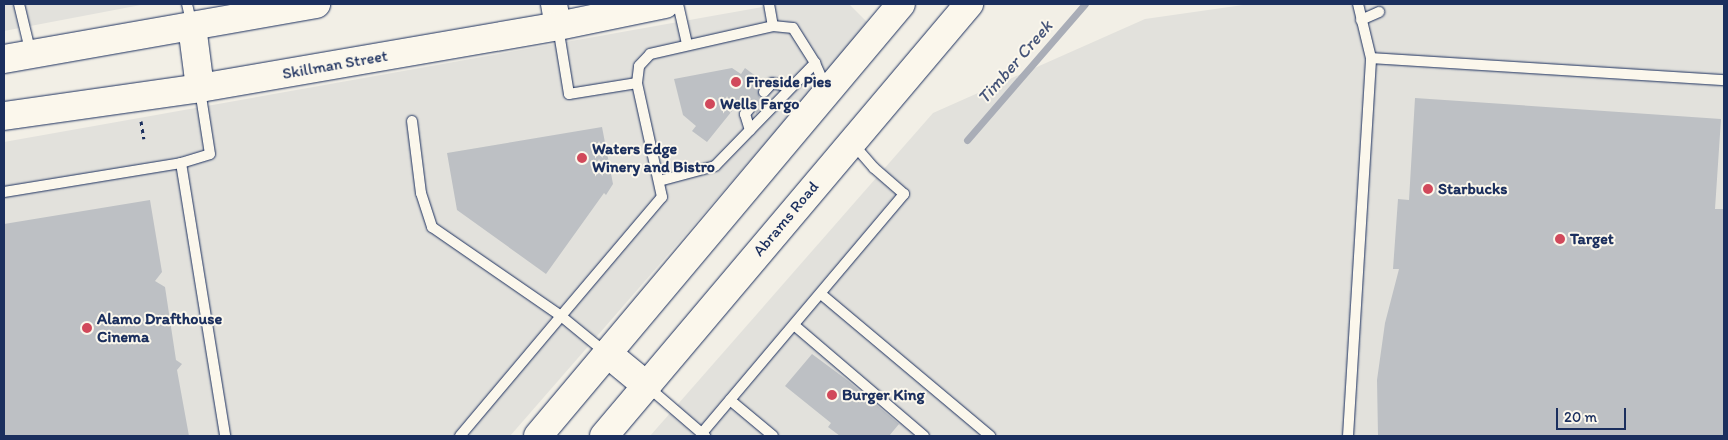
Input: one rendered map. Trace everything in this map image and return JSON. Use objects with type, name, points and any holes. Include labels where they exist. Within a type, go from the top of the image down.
[{"type":"main road","points":[[4,59],[32,54],[189,15],[316,4]]},
{"type":"main road","name":"Skillman Street","points":[[4,116],[200,88],[556,15],[665,4]]},
{"type":"main road","points":[[538,436],[828,91],[884,14],[901,4]]},
{"type":"main road","name":"Abrams Road","points":[[604,436],[969,4]]},
{"type":"main road","points":[[189,15],[200,88]]},
{"type":"main road","points":[[607,354],[647,386]]},
{"type":"lane","points":[[19,4],[32,54]]},
{"type":"lane","points":[[678,4],[687,44]]},
{"type":"lane","points":[[769,4],[773,26]]},
{"type":"lane","points":[[1348,436],[1371,58],[1358,4]]},
{"type":"lane","points":[[1361,20],[1380,12]]},
{"type":"lane","points":[[556,15],[570,94],[637,82]]},
{"type":"lane","points":[[460,436],[662,198],[637,82],[639,66],[650,54],[687,44],[773,26],[793,28],[815,63],[828,91]]},
{"type":"lane","points":[[1371,58],[1724,80]]},
{"type":"lane","points":[[659,181],[715,166],[815,63]]},
{"type":"lane","points":[[764,92],[772,83],[791,87]]},
{"type":"lane","points":[[4,192],[181,162],[210,154],[200,88]]},
{"type":"lane","points":[[750,108],[745,114],[750,130]]},
{"type":"lane","points":[[412,121],[421,193],[432,227],[452,243],[561,316],[607,354]]},
{"type":"lane","points":[[647,386],[703,435],[730,400],[904,194],[874,168],[851,142]]},
{"type":"lane","points":[[181,162],[225,436]]},
{"type":"lane","points":[[820,294],[990,436]]},
{"type":"lane","points":[[794,325],[924,436]]},
{"type":"lane","points":[[730,400],[774,436]]},
{"type":"path","points":[[141,120],[144,139]]},
{"type":"shaded area","points":[[4,4],[146,4],[4,31]]},
{"type":"shaded area","points":[[779,4],[849,4],[869,24],[510,436],[4,436],[4,142]]},
{"type":"shaded area","points":[[1250,4],[1724,4],[1724,436],[650,436],[933,113],[1145,19]]},
{"type":"building","points":[[732,68],[741,74],[745,68],[761,80],[756,86],[759,88],[759,97],[763,99],[770,97],[756,114],[757,106],[754,102],[748,101],[744,104],[740,101],[707,142],[692,131],[696,126],[683,115],[674,79]]},
{"type":"building","name":"Target","points":[[1415,98],[1721,119],[1715,209],[1724,209],[1724,436],[1378,436],[1377,380],[1385,323],[1399,269],[1393,269],[1398,199],[1409,200]]},
{"type":"building","points":[[602,127],[613,184],[606,195],[604,193],[546,274],[457,210],[447,153]]},
{"type":"building","name":"Alamo Drafthouse Cinema","points":[[150,200],[162,272],[155,281],[165,287],[176,360],[182,364],[177,370],[189,436],[4,436],[4,224]]},
{"type":"building","name":"Burger King","points":[[812,354],[847,380],[899,424],[889,436],[840,436],[828,427],[831,423],[785,386]]},
{"type":"waterway","name":"Timber Creek","points":[[967,140],[1085,4]]},
{"type":"place","name":"Fireside Pies","points":[[736,82]]},
{"type":"place","name":"Wells Fargo","points":[[710,104]]},
{"type":"place","name":"Waters Edge Winery and Bistro","points":[[582,158]]},
{"type":"place","name":"Starbucks","points":[[1428,189]]},
{"type":"place","name":"Target","points":[[1560,239]]},
{"type":"place","name":"Alamo Drafthouse Cinema","points":[[87,328]]},
{"type":"place","name":"Burger King","points":[[832,395]]}]
